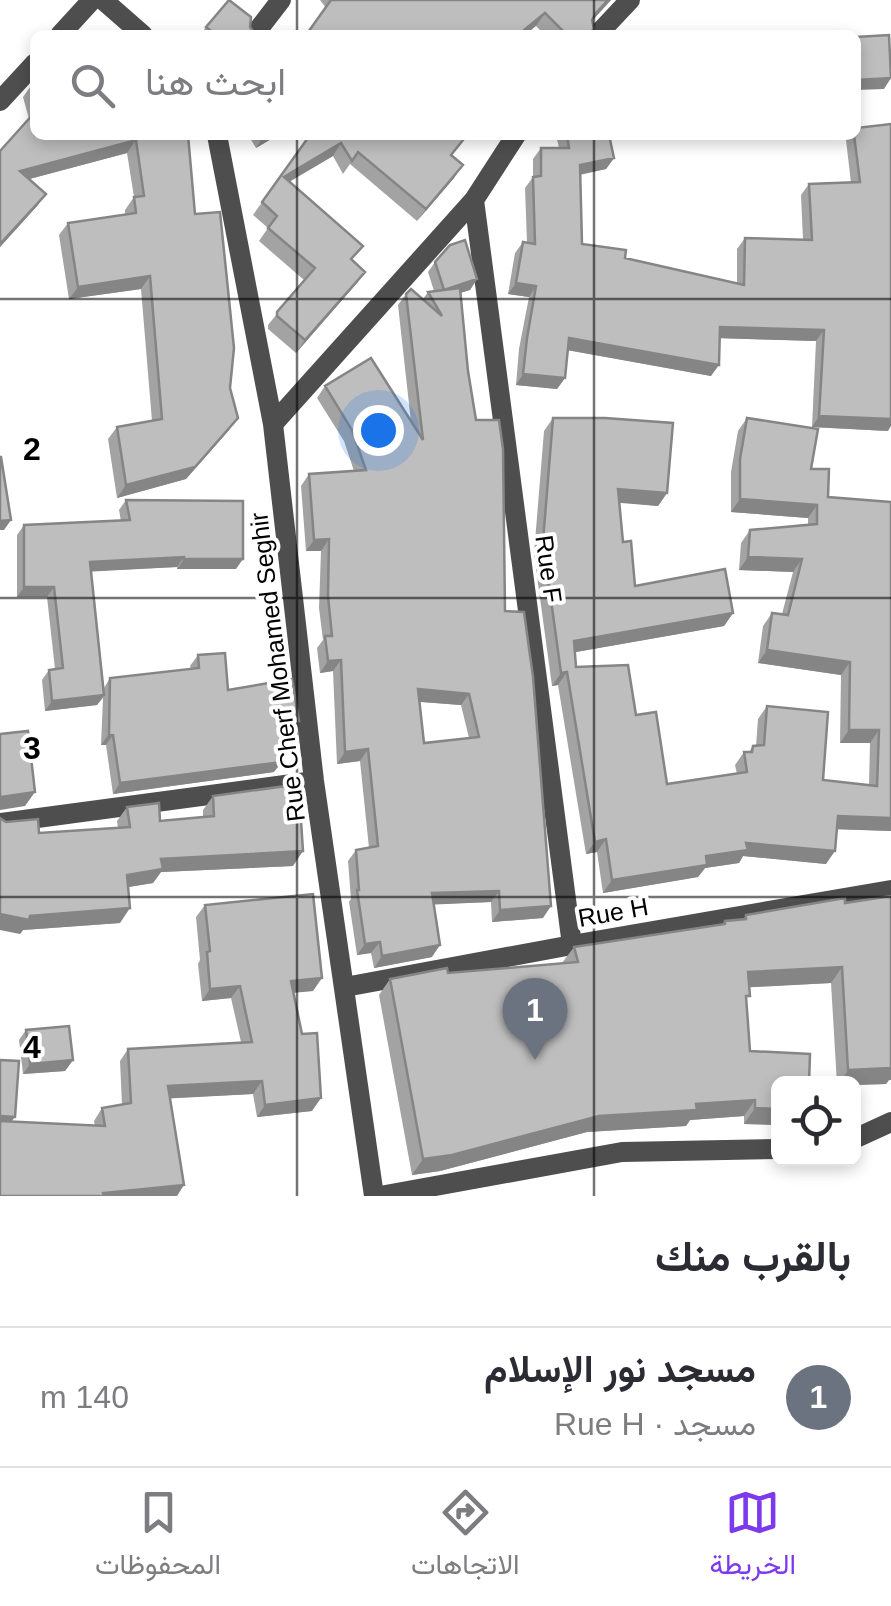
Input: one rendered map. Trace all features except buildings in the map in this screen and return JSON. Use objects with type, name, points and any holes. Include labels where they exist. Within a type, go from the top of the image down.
[{"type":"street","points":[[65,30],[92,0]]},
{"type":"street","points":[[103,0],[137,30]]},
{"type":"street","points":[[258,30],[280,0]]},
{"type":"street","points":[[602,30],[630,0]]},
{"type":"street","points":[[0,101],[30,68]]},
{"type":"street","name":"Rue Cherf Mohamed Seghir","points":[[218,140],[273,424],[314,781],[377,1196]]},
{"type":"street","points":[[273,424],[474,200],[513,140]]},
{"type":"street","name":"Rue F","points":[[474,200],[572,944]]},
{"type":"street","points":[[0,823],[314,781]]},
{"type":"street","name":"Rue H","points":[[344,987],[891,890]]},
{"type":"street","points":[[861,1136],[891,1122]]},
{"type":"street","points":[[377,1196],[622,1152],[771,1149]]},
{"type":"place","name":"مسجد نور الإسلام","points":[[535,1060]]}]
